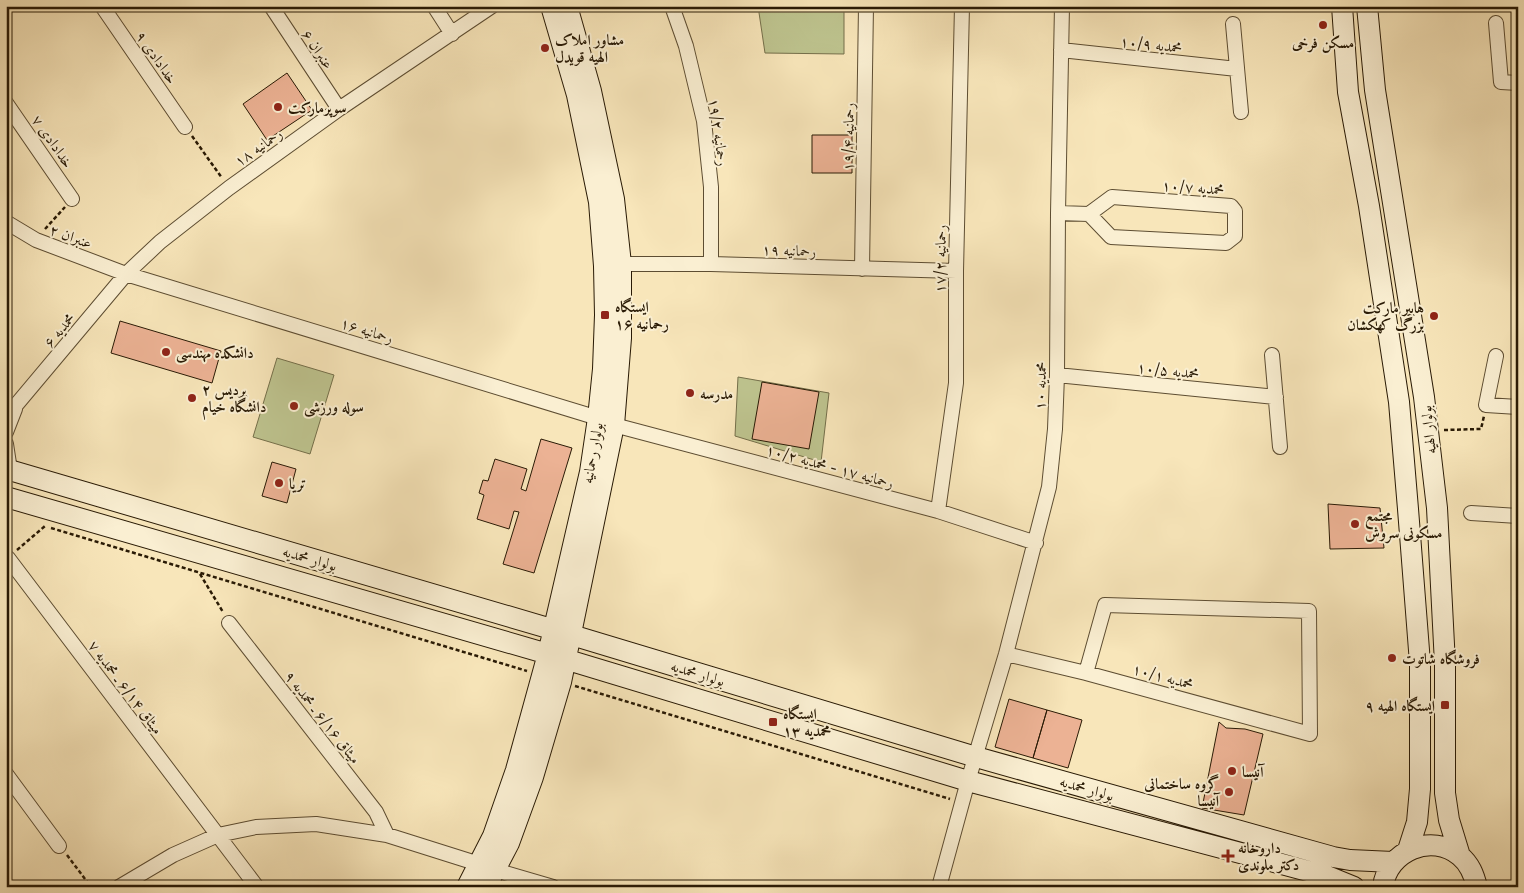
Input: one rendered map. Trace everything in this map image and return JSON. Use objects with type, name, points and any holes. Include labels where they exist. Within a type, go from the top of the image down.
[{"type":"main road","name":"بولوار رحمانیه","points":[[467,887],[487,874],[509,843],[533,777],[561,682],[553,629],[590,472],[606,421],[603,369],[604,266],[599,202],[577,95],[551,6]]},
{"type":"main road","name":"بولوار رحمانیه","points":[[487,874],[493,836],[516,770],[541,676],[572,636],[621,338],[621,264],[614,199],[591,91],[567,6]]},
{"type":"main road","name":"بولوار الهیه","points":[[1342,6],[1348,92],[1369,206],[1399,402],[1420,663],[1420,789],[1417,822],[1401,856],[1384,878],[1383,887]]},
{"type":"main road","name":"بولوار الهیه","points":[[1367,6],[1376,90],[1424,397],[1436,508],[1445,664],[1445,793],[1448,820],[1460,856]]},
{"type":"main road","name":"بولوار محمدیه","points":[[8,470],[553,629],[976,756],[1334,857],[1350,860],[1401,856],[1426,845],[1444,847],[1460,856]]},
{"type":"main road","name":"بولوار محمدیه","points":[[6,497],[557,657],[968,781],[1327,876],[1354,887]]},
{"type":"main road","points":[[1460,856],[1475,880],[1490,887]]},
{"type":"street","name":"خدادادی ۹","points":[[102,6],[185,126]]},
{"type":"street","name":"عنبران ۶","points":[[271,6],[339,110]]},
{"type":"street","points":[[434,6],[452,34]]},
{"type":"street","name":"رحمانیه ۱۸","points":[[126,274],[160,242],[229,188],[339,110],[492,6]]},
{"type":"street","name":"رحمانیه ۱۹/۴","points":[[862,269],[866,6]]},
{"type":"street","name":"رحمانیه ۱۷/۲","points":[[938,512],[956,383],[956,271],[962,6]]},
{"type":"street","name":"محمدیه ۱۰","points":[[939,887],[1006,654],[1049,487],[1055,429],[1057,375],[1062,6]]},
{"type":"street","name":"رحمانیه ۱۹/۲","points":[[673,9],[686,46],[704,121],[711,187],[711,264]]},
{"type":"street","points":[[1496,23],[1501,82],[1518,83]]},
{"type":"street","points":[[1233,24],[1241,112]]},
{"type":"street","name":"محمدیه ۱۰/۹","points":[[1061,50],[1238,69]]},
{"type":"street","name":"خدادادی ۷","points":[[6,103],[72,198]]},
{"type":"street","name":"محمدیه ۱۰/۷","points":[[1112,197],[1230,206],[1235,211],[1235,236],[1226,243],[1111,237],[1088,214],[1112,197]]},
{"type":"street","points":[[1058,213],[1088,214]]},
{"type":"street","name":"عنبران ۲","points":[[6,222],[36,240],[126,274]]},
{"type":"street","name":"رحمانیه ۱۹","points":[[621,264],[711,264],[956,271]]},
{"type":"street","name":"رحمانیه ۱۶","points":[[126,274],[606,421]]},
{"type":"street","name":"محمدیه ۶","points":[[6,417],[126,274]]},
{"type":"street","points":[[1272,355],[1280,447]]},
{"type":"street","points":[[1496,356],[1486,405],[1518,407]]},
{"type":"street","name":"محمدیه ۱۰/۵","points":[[1057,375],[1276,396]]},
{"type":"street","name":"محمدیه ۶","points":[[6,432],[17,406]]},
{"type":"street","name":"رحمانیه ۱۷ - محمدیه ۱۰/۲","points":[[606,421],[938,512],[1036,543]]},
{"type":"street","points":[[6,444],[8,470]]},
{"type":"street","points":[[1471,514],[1518,516]]},
{"type":"street","name":"میثاق ۶/۱۴ ـ محمدیه ۷","points":[[8,558],[257,887]]},
{"type":"street","name":"محمدیه ۱۰/۱","points":[[1006,654],[1086,673],[1310,734],[1309,611],[1105,605],[1086,673]]},
{"type":"street","name":"میثاق ۶/۱۶ ـ محمدیه ۹","points":[[229,623],[376,812],[387,835]]},
{"type":"street","points":[[6,774],[60,846]]},
{"type":"street","points":[[119,887],[173,855],[218,835],[256,827],[316,824],[387,835],[487,874],[554,887]]},
{"type":"path","points":[[185,126],[229,188]]},
{"type":"path","points":[[36,240],[72,198]]},
{"type":"path","points":[[1427,431],[1481,429],[1486,405]]},
{"type":"path","points":[[37,524],[541,676]]},
{"type":"path","points":[[8,558],[45,526]]},
{"type":"path","points":[[199,573],[229,623]]},
{"type":"path","points":[[561,682],[962,802]]},
{"type":"path","points":[[60,846],[91,887]]},
{"type":"green space","points":[[758,6],[844,6],[844,54],[765,53]]},
{"type":"green space","name":"سوله ورزشی","points":[[277,358],[334,375],[310,454],[253,437]]},
{"type":"green space","points":[[738,377],[829,393],[821,462],[735,436]]},
{"type":"building","name":"سوپرمارکت","points":[[287,73],[312,110],[267,140],[243,104]]},
{"type":"building","points":[[812,135],[852,135],[852,173],[812,173]]},
{"type":"building","name":"دانشکده مهندسی","points":[[120,321],[221,351],[212,383],[111,353]]},
{"type":"building","points":[[762,382],[819,392],[809,449],[752,439]]},
{"type":"building","points":[[541,439],[572,448],[534,573],[503,564],[519,512],[514,511],[509,529],[477,519],[484,495],[479,493],[483,480],[488,481],[495,459],[527,469],[521,489],[526,491]]},
{"type":"building","name":"تریا","points":[[272,462],[296,469],[287,503],[262,496]]},
{"type":"building","name":"مجتمع مسکونی سروش","points":[[1328,504],[1380,508],[1384,548],[1330,549]]},
{"type":"building","points":[[1009,699],[1047,710],[1033,758],[995,747]]},
{"type":"building","points":[[1047,710],[1082,720],[1068,768],[1033,758]]},
{"type":"building","name":"آنیسا","points":[[1219,722],[1226,728],[1245,729],[1263,734],[1244,815],[1202,808]]},
{"type":"place","name":"مسکن فرخی","points":[[1323,25]]},
{"type":"place","name":"مشاور املاک الهیه قویدل","points":[[545,48]]},
{"type":"place","name":"سوپرمارکت","points":[[278,107]]},
{"type":"place","name":"ایستگاه رحمانیه ۱۶","points":[[605,315]]},
{"type":"place","name":"هایپر مارکت بزرگ کهکشان","points":[[1434,316]]},
{"type":"place","name":"دانشکده مهندسی","points":[[166,352]]},
{"type":"place","name":"مدرسه","points":[[690,393]]},
{"type":"place","name":"پردیس ۲ دانشگاه خیام","points":[[192,398]]},
{"type":"place","name":"سوله ورزشی","points":[[294,406]]},
{"type":"place","name":"تریا","points":[[279,483]]},
{"type":"place","name":"مجتمع مسکونی سروش","points":[[1355,524]]},
{"type":"place","name":"فروشگاه شاتوت","points":[[1392,658]]},
{"type":"place","name":"ایستگاه الهیه ۹","points":[[1445,705]]},
{"type":"place","name":"ایستگاه محمدیه ۱۳","points":[[773,722]]},
{"type":"place","name":"آنیسا","points":[[1232,771]]},
{"type":"place","name":"گروه ساختمانی آنیسا","points":[[1229,792]]},
{"type":"place","name":"داروخانه دکتر ملوندی","points":[[1228,856]]}]
